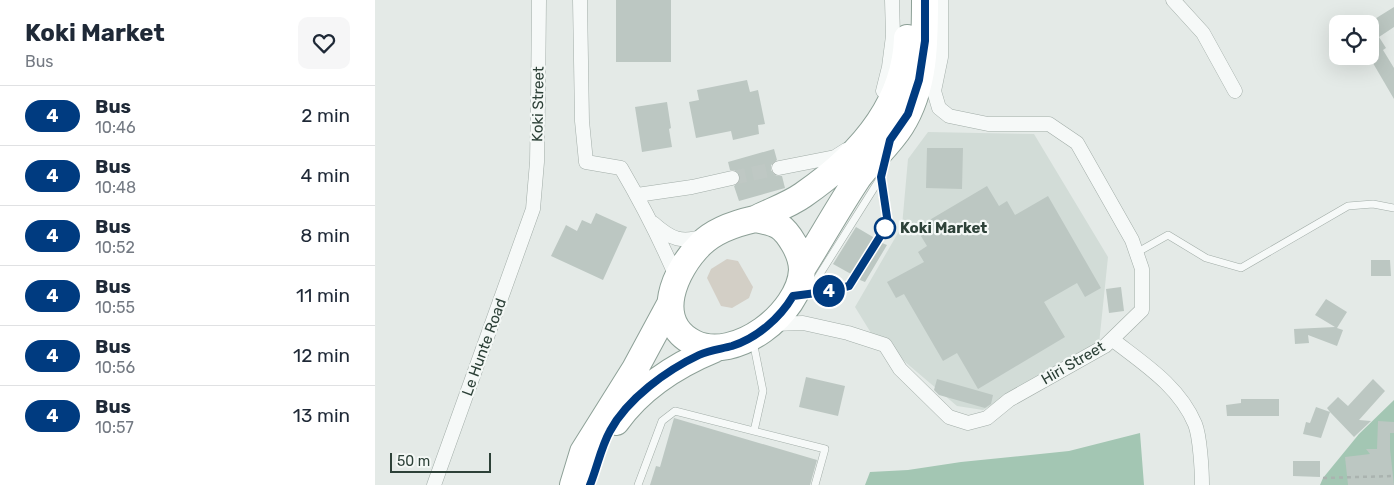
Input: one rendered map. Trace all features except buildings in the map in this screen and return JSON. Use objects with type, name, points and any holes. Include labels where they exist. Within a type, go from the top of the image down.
[{"type":"highway","points":[[573,485],[583,452],[635,369],[669,306],[677,280],[685,264],[702,243],[737,222],[755,219],[802,195],[836,169],[871,135],[887,111],[903,70],[907,52],[909,0]]},
{"type":"highway","points":[[590,485],[610,431],[623,412],[660,377],[699,355],[715,349],[732,346],[761,330],[785,309],[801,286],[841,202],[908,114],[919,80],[925,41],[925,0]]},
{"type":"highway","points":[[755,219],[773,222],[787,231],[798,252],[801,286]]},
{"type":"highway","points":[[669,306],[675,325],[685,339],[703,348],[715,349]]},
{"type":"street","name":"Koki Street","points":[[533,209],[537,162],[539,0]]},
{"type":"street","points":[[580,0],[581,121],[586,162],[621,168],[637,194],[662,244],[677,280]]},
{"type":"street","points":[[779,168],[835,156],[849,148],[860,135],[879,105],[889,66],[893,36],[892,0]]},
{"type":"street","name":"Hiri Street","points":[[761,330],[803,323],[885,345],[900,369],[949,417],[968,423],[987,418],[1009,400],[1105,346],[1142,310],[1142,269],[1132,240],[1077,143],[1049,124],[988,124],[949,116],[939,108],[933,91],[941,57],[941,0]]},
{"type":"street","points":[[1173,0],[1203,33],[1235,91]]},
{"type":"street","points":[[637,194],[692,187],[732,178]]},
{"type":"street","name":"Le Hunte Road","points":[[434,485],[533,209]]},
{"type":"street","points":[[649,219],[673,238],[692,240],[719,232]]},
{"type":"street","points":[[1113,340],[1161,377],[1184,404],[1196,426],[1203,485]]},
{"type":"lane","points":[[878,240],[888,224],[881,177],[890,140]]},
{"type":"lane","points":[[801,286],[881,177]]},
{"type":"lane","points":[[1136,253],[1168,235],[1207,258],[1241,268],[1349,206],[1373,204],[1394,208]]},
{"type":"lane","points":[[801,286],[849,286],[855,277]]},
{"type":"lane","points":[[754,431],[763,391],[761,330]]},
{"type":"lane","points":[[638,485],[662,420],[675,411],[825,449],[815,485]]},
{"type":"path","points":[[1323,478],[1394,476]]},
{"type":"shaded area","name":"Koki Market","points":[[928,132],[1034,134],[1108,257],[1099,344],[983,410],[957,406],[871,333],[855,307],[902,226],[908,159]]},
{"type":"shaded area","points":[[727,259],[738,261],[753,287],[749,298],[732,308],[721,306],[707,278],[711,269]]},
{"type":"shaded area","points":[[1394,400],[1394,485],[1320,485],[1323,478],[1359,434]]},
{"type":"shaded area","points":[[1140,433],[1144,485],[865,485],[870,472],[908,470],[961,462],[1069,451]]},
{"type":"tunnel","points":[[732,178],[779,168]]},
{"type":"bus line","name":"4","points":[[590,485],[610,431],[623,412],[660,377],[699,355],[715,349],[732,346],[753,337],[785,309],[793,296],[824,292],[849,286],[888,224],[881,177],[890,140],[908,114],[919,80],[925,41],[925,0]]},
{"type":"place","name":"Koki Market","points":[[885,228]]}]
